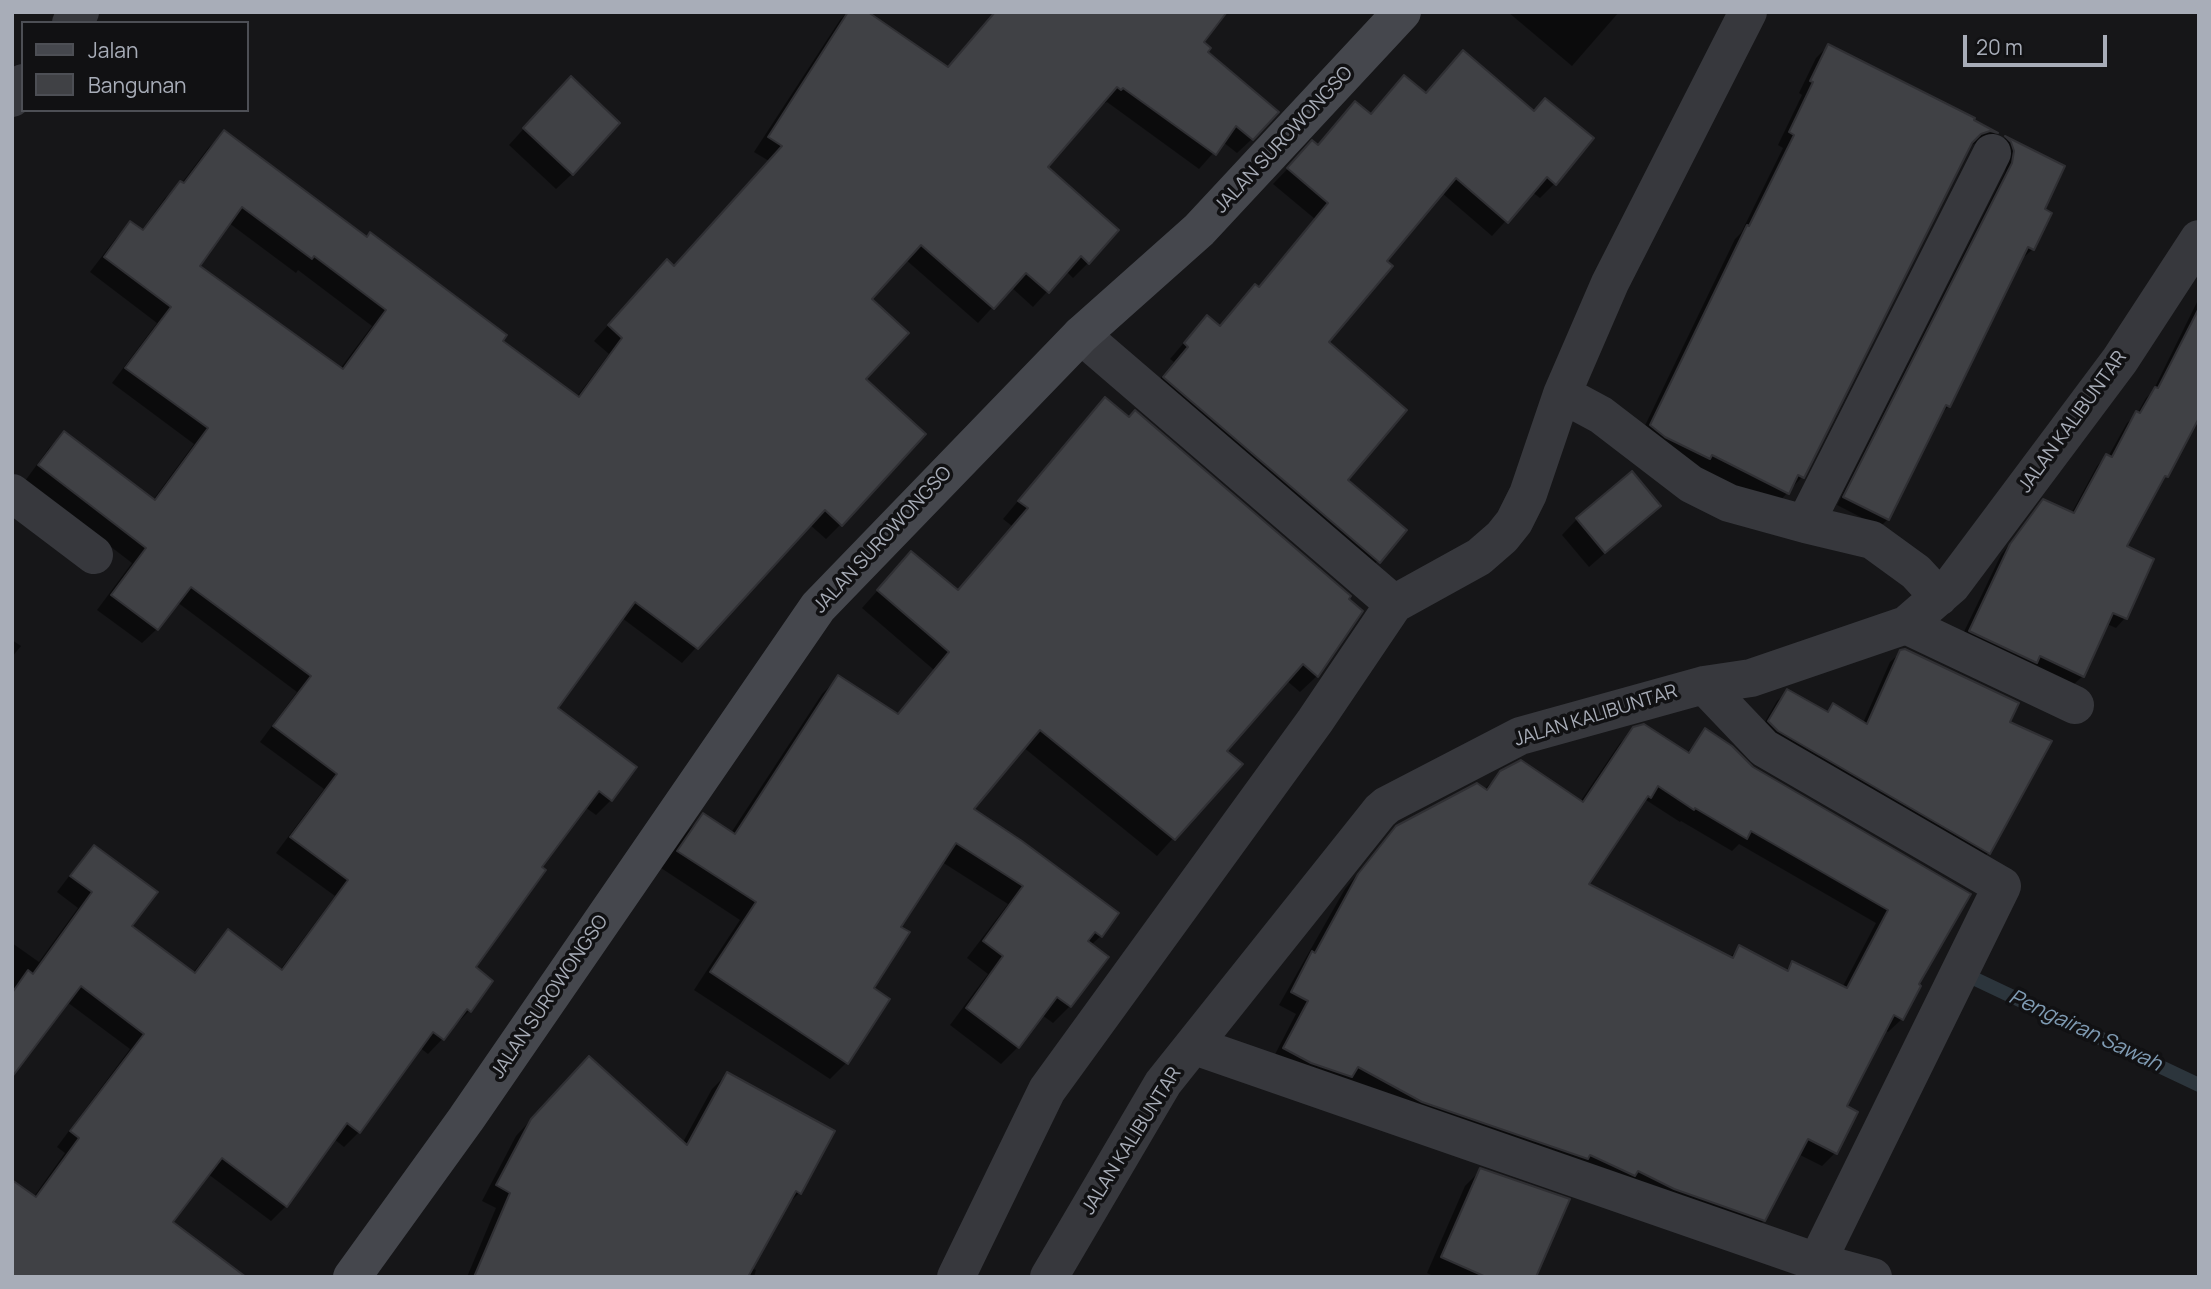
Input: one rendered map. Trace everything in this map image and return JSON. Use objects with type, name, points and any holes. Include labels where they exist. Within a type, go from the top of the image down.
[{"type":"street","name":"JALAN SUROWONGSO","points":[[352,1277],[466,1119],[818,607],[1081,335],[1199,230],[1402,12]]},
{"type":"street","points":[[956,1277],[1047,1090],[1315,722],[1394,604],[1479,557],[1502,537],[1514,522],[1582,405],[1610,283],[1748,12]]},
{"type":"street","points":[[1805,524],[1992,153]]},
{"type":"street","name":"JALAN KALIBUNTAR","points":[[1049,1277],[1163,1083],[1387,805],[1520,736],[1703,685],[1751,678],[1906,625],[1927,585],[1951,586],[2120,359],[2199,239]]},
{"type":"street","points":[[1081,335],[1394,604]]},
{"type":"street","points":[[1582,405],[1691,484],[1729,503],[1871,540],[1927,585]]},
{"type":"street","points":[[12,494],[94,555]]},
{"type":"street","points":[[1906,625],[2075,705]]},
{"type":"street","points":[[1703,685],[1764,748],[2002,886],[1817,1262]]},
{"type":"street","points":[[1195,1046],[1817,1262],[1873,1277]]},
{"type":"building","points":[[848,12],[868,12],[948,67],[995,12],[1227,12],[1204,42],[1211,48],[1208,52],[1279,112],[1253,140],[1236,126],[1216,155],[1123,88],[1121,90],[1117,87],[1048,167],[1119,230],[1089,264],[1081,256],[1049,293],[1026,273],[994,309],[921,245],[872,299],[909,333],[866,379],[926,434],[842,526],[825,510],[698,649],[635,602],[558,708],[637,767],[612,801],[599,791],[542,867],[546,870],[476,967],[493,981],[471,1012],[467,1009],[444,1040],[433,1032],[360,1133],[347,1123],[287,1207],[222,1158],[173,1222],[246,1277],[12,1277],[12,1180],[36,1197],[79,1138],[70,1131],[144,1034],[81,986],[12,1077],[12,993],[28,970],[33,974],[92,892],[70,876],[94,845],[158,892],[132,926],[195,973],[228,929],[282,970],[348,880],[290,837],[337,774],[273,726],[311,676],[191,587],[158,630],[111,595],[146,548],[38,465],[64,431],[155,500],[208,428],[125,368],[171,307],[104,257],[130,221],[143,230],[180,181],[184,183],[224,130],[367,237],[370,232],[507,335],[503,341],[579,397],[622,338],[608,325],[667,259],[674,266],[782,146],[768,137]],"holes":[[[242,207],[312,259],[314,256],[386,310],[343,369],[200,266]]]},
{"type":"building","points":[[1828,44],[1975,118],[1974,120],[1998,133],[1990,131],[1981,134],[1972,143],[1804,478],[1798,475],[1789,494],[1712,455],[1710,459],[1665,437],[1650,425],[1794,135],[1789,132]]},
{"type":"building","points":[[1463,50],[1534,111],[1545,98],[1594,138],[1556,185],[1547,177],[1508,223],[1456,178],[1387,261],[1393,266],[1329,342],[1407,410],[1348,480],[1407,530],[1380,563],[1163,377],[1188,347],[1184,343],[1207,315],[1220,326],[1255,284],[1259,287],[1328,203],[1287,168],[1312,140],[1318,145],[1355,101],[1371,114],[1404,75],[1426,93]]},
{"type":"building","points":[[571,76],[620,123],[573,175],[523,128]]},
{"type":"building","points":[[2005,136],[2065,166],[2045,209],[2052,213],[2034,250],[2028,247],[1950,407],[1946,405],[1889,520],[1843,497],[2012,163],[2014,151]]},
{"type":"building","points":[[2199,308],[2199,418],[2127,546],[2154,559],[2127,619],[2113,613],[2084,677],[2040,656],[2037,663],[1969,631],[2010,544],[2043,499],[2074,513],[2106,454],[2112,457],[2136,411],[2140,413],[2155,387],[2158,388]]},
{"type":"building","points":[[1105,397],[1129,417],[1135,410],[1351,596],[1349,599],[1363,611],[1318,677],[1303,664],[1227,751],[1243,764],[1175,840],[1040,730],[974,809],[1119,913],[1102,937],[1095,932],[1088,941],[1109,957],[1071,1007],[1057,997],[1019,1048],[966,1008],[1003,956],[983,941],[1023,886],[956,843],[901,927],[910,932],[874,988],[890,999],[848,1064],[710,972],[756,902],[677,851],[703,813],[735,834],[838,675],[898,714],[949,652],[877,590],[911,551],[958,590],[1028,508],[1018,501]]},
{"type":"building","points":[[1632,471],[1661,506],[1605,553],[1576,518]]},
{"type":"building","points":[[1905,649],[2019,703],[2010,722],[2052,741],[1990,854],[1778,731],[1768,721],[1787,689],[1828,712],[1833,703],[1867,724],[1900,650]]},
{"type":"building","points":[[1644,724],[1689,753],[1705,728],[1732,746],[1753,767],[1971,894],[1919,984],[1921,986],[1903,1020],[1894,1015],[1847,1106],[1858,1112],[1837,1154],[1808,1139],[1765,1221],[1674,1189],[1638,1171],[1635,1176],[1590,1155],[1588,1159],[1422,1102],[1358,1067],[1352,1077],[1311,1063],[1283,1048],[1308,1001],[1291,992],[1358,874],[1396,826],[1477,783],[1487,790],[1500,771],[1521,760],[1583,802],[1633,727]],"holes":[[[1658,786],[1694,810],[1695,808],[1747,839],[1751,831],[1888,910],[1847,988],[1792,961],[1788,971],[1739,945],[1733,958],[1589,884],[1648,796],[1651,798]]]},
{"type":"building","points":[[589,1056],[687,1145],[727,1072],[835,1131],[801,1194],[796,1191],[748,1277],[474,1277],[510,1193],[496,1185],[531,1119]]},
{"type":"building","points":[[1480,1168],[1570,1199],[1536,1277],[1486,1277],[1441,1257]]},
{"type":"waterway","name":"Pengairan Sawah","points":[[1971,977],[2199,1085]]}]
